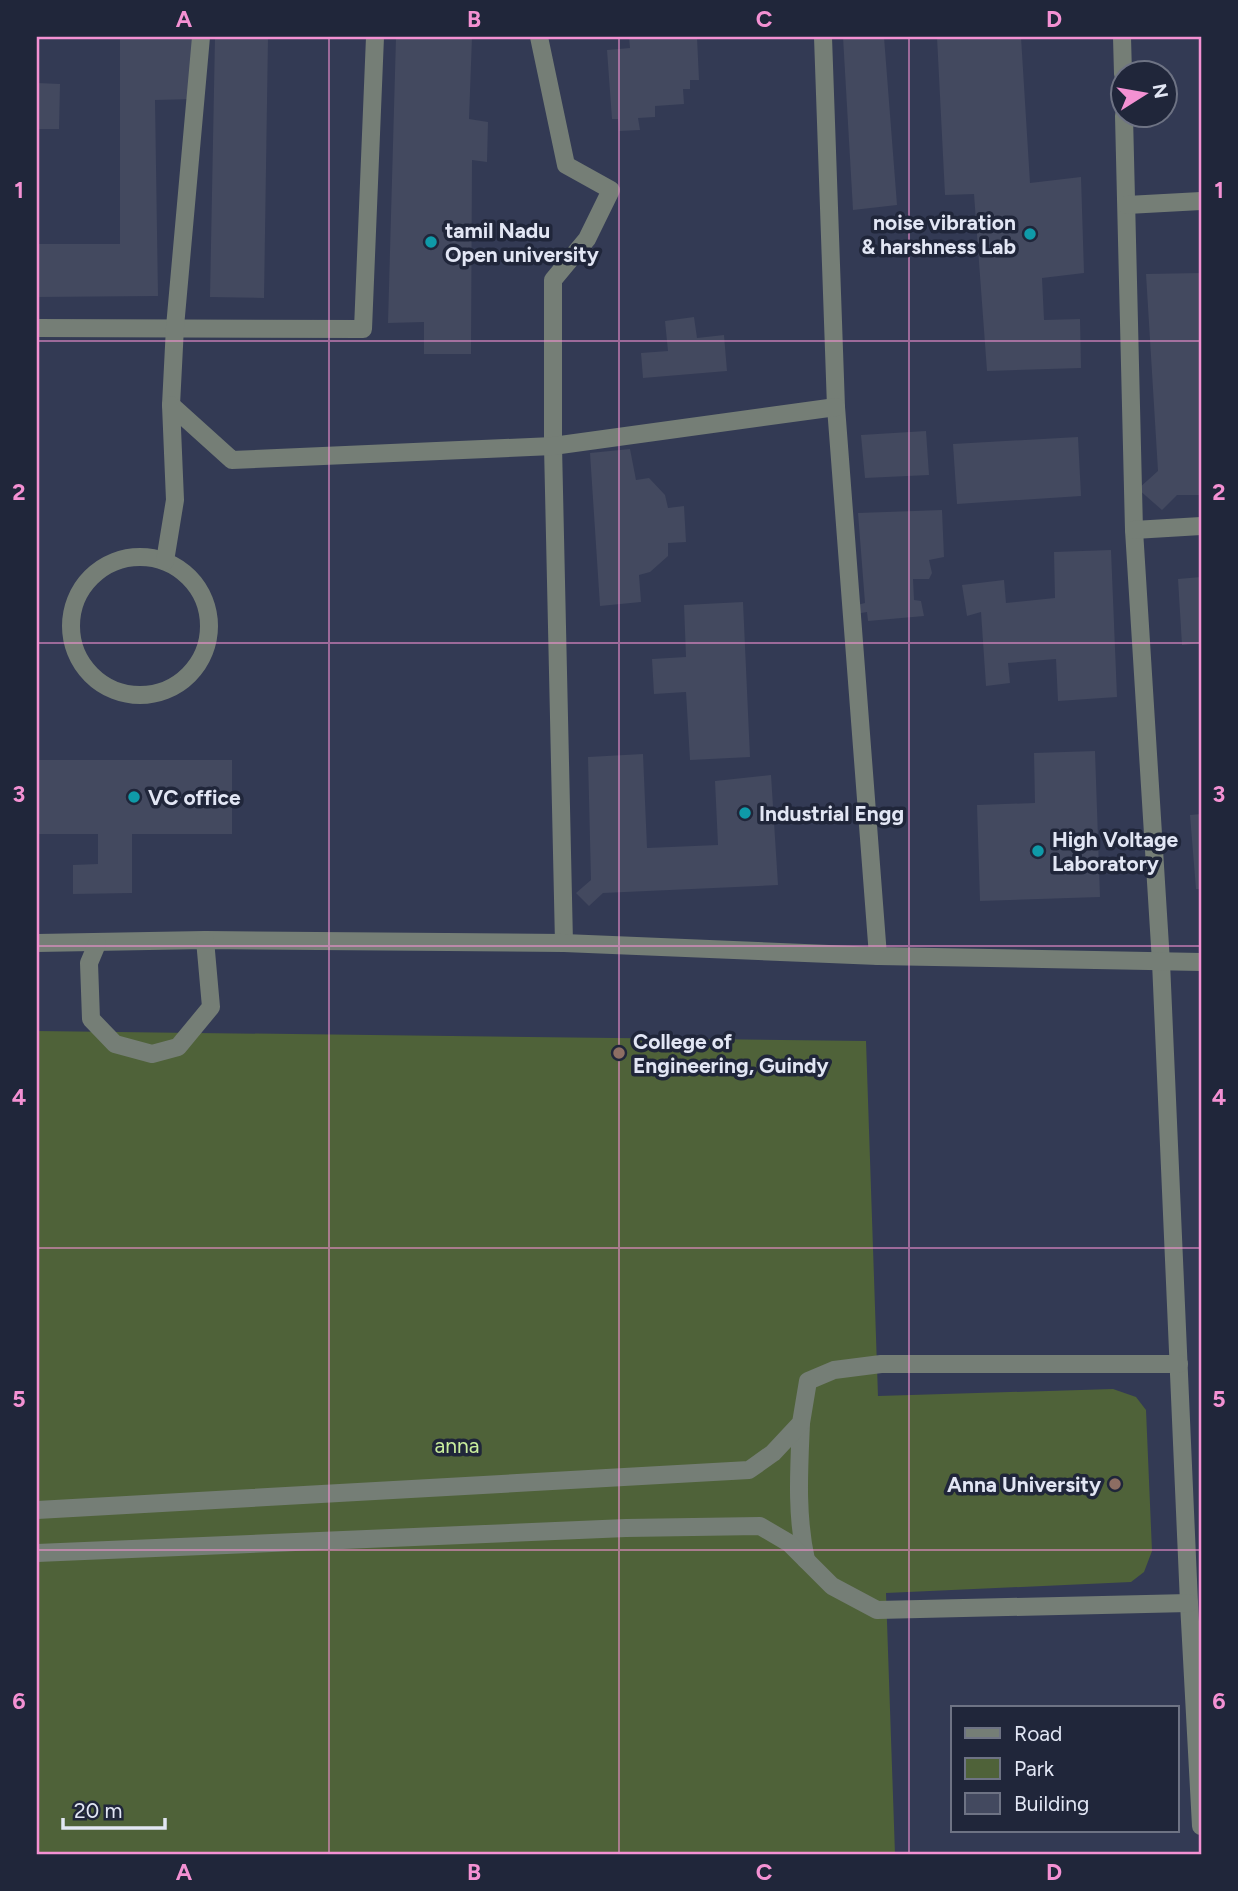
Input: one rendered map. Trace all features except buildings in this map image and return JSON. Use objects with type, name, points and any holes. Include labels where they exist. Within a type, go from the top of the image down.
[{"type":"lane","points":[[165,561],[175,500],[171,405],[175,327],[201,37]]},
{"type":"lane","points":[[37,328],[363,329],[375,37]]},
{"type":"lane","points":[[539,37],[566,165],[611,190],[587,239],[553,281],[553,446],[565,943]]},
{"type":"lane","points":[[823,37],[836,407],[878,956]]},
{"type":"lane","points":[[1122,37],[1123,60]]},
{"type":"lane","points":[[1124,130],[1134,530],[1161,962],[1201,1826]]},
{"type":"lane","points":[[1127,205],[1201,201]]},
{"type":"lane","points":[[171,405],[232,460],[553,446],[836,407]]},
{"type":"lane","points":[[1134,530],[1201,526]]},
{"type":"lane","points":[[137,557],[165,561],[186,574],[202,594],[209,618],[207,645],[197,667],[178,685],[145,696],[107,688],[88,672],[74,648],[71,624],[79,593],[94,573],[114,562],[137,557]]},
{"type":"lane","points":[[97,944],[89,963],[91,1019],[115,1044],[152,1054],[178,1047],[211,1007],[205,940]]},
{"type":"lane","points":[[37,943],[205,940],[565,943],[878,956],[1201,962]]},
{"type":"lane","points":[[806,1560],[800,1530],[798,1483],[808,1381],[834,1370],[881,1364],[1179,1364]]},
{"type":"lane","points":[[37,1510],[748,1470],[773,1453],[802,1423]]},
{"type":"lane","points":[[37,1553],[626,1528],[760,1526],[789,1543],[832,1586],[877,1610],[1189,1604]]},
{"type":"shaded area","name":"College of Engineering, Guindy","points":[[37,37],[1201,37],[1201,1854],[37,1854]]},
{"type":"green space","name":"anna","points":[[37,1031],[866,1041],[878,1396],[1113,1389],[1136,1397],[1146,1410],[1152,1551],[1144,1572],[1131,1582],[886,1593],[895,1854],[37,1854]]},
{"type":"place","name":"noise vibration & harshness Lab","points":[[1030,234]]},
{"type":"place","name":"tamil Nadu Open university","points":[[431,242]]},
{"type":"place","name":"VC office","points":[[134,797]]},
{"type":"place","name":"Industrial Engg","points":[[745,813]]},
{"type":"place","name":"High Voltage Laboratory","points":[[1038,851]]},
{"type":"place","name":"College of Engineering, Guindy","points":[[619,1053]]},
{"type":"place","name":"Anna University","points":[[1115,1484]]}]
